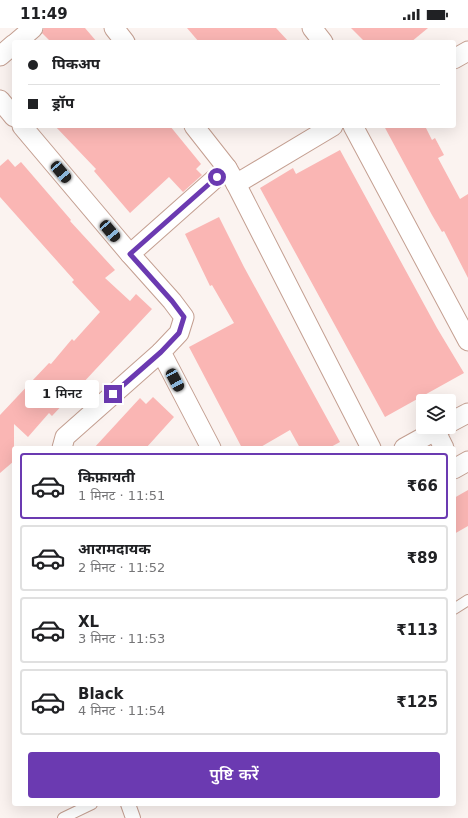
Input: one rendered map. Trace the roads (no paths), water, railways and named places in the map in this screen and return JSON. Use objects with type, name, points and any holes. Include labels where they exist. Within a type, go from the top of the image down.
[{"type":"street","points":[[19,40],[33,28]]},
{"type":"street","points":[[114,28],[124,40]]},
{"type":"street","points":[[312,28],[321,40]]},
{"type":"street","points":[[0,56],[12,46]]},
{"type":"street","points":[[456,58],[468,51]]},
{"type":"street","points":[[0,100],[12,115]]},
{"type":"street","points":[[24,128],[184,317],[179,333],[161,352],[65,436],[62,446]]},
{"type":"street","points":[[196,128],[232,176],[370,446]]},
{"type":"street","points":[[130,254],[232,176],[329,128]]},
{"type":"street","points":[[354,128],[468,341]]},
{"type":"street","points":[[161,352],[210,446]]},
{"type":"street","points":[[456,419],[468,413]]},
{"type":"street","points":[[408,446],[429,434]]},
{"type":"street","points":[[443,434],[444,446]]},
{"type":"street","points":[[456,468],[468,461]]},
{"type":"street","points":[[129,806],[133,818]]},
{"type":"lane","points":[[456,608],[468,600]]},
{"type":"lane","points":[[63,818],[88,806]]}]
